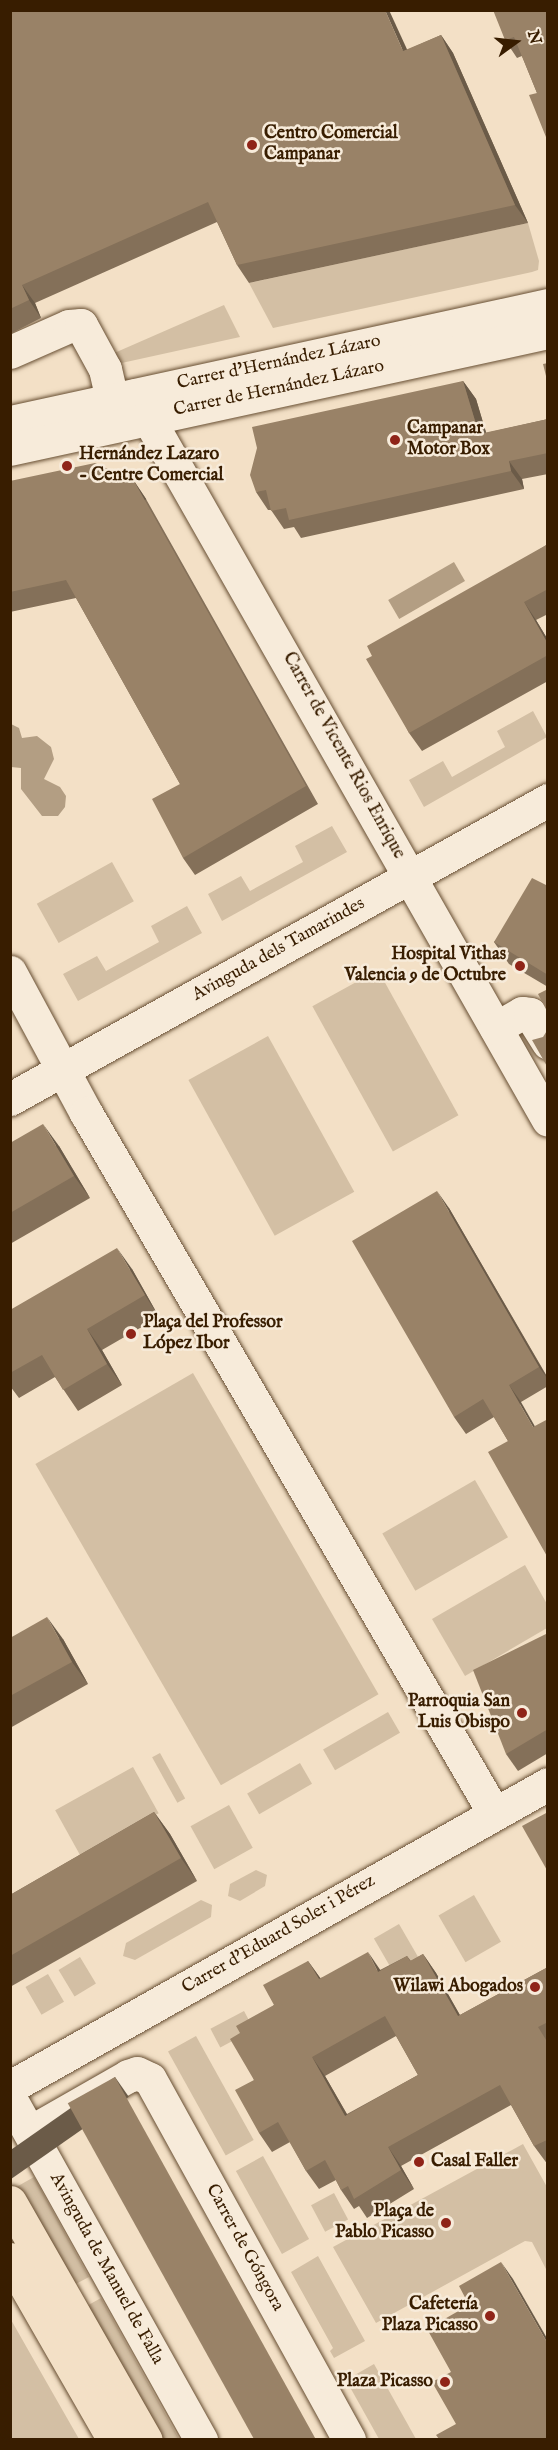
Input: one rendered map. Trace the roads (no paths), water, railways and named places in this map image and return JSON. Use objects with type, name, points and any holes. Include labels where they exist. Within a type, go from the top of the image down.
[{"type":"main road","points":[[10,2202],[146,2439]]},
{"type":"main road","points":[[10,2259],[114,2439]]},
{"type":"street","name":"Carrer d'Hernández Lázaro","points":[[10,422],[132,404],[548,305]]},
{"type":"street","name":"Carrer de Vicente Rios Enrique","points":[[10,352],[69,326],[81,325],[105,369],[132,404],[411,877],[548,1120]]},
{"type":"street","name":"Carrer de Hernández Lázaro","points":[[10,449],[132,404],[548,332]]},
{"type":"street","name":"Avinguda dels Tamarindes","points":[[10,1100],[548,800]]},
{"type":"street","points":[[10,972],[62,1071],[494,1813]]},
{"type":"street","points":[[496,1028],[522,1013],[530,1014],[548,1043]]},
{"type":"street","name":"Carrer d'Eduard Soler i Pérez","points":[[10,2087],[548,1784]]},
{"type":"street","name":"Carrer de Góngora","points":[[30,2132],[128,2076],[137,2073],[150,2079],[349,2439]]},
{"type":"street","name":"Avinguda de Manuel de Falla","points":[[10,2098],[201,2439]]},
{"type":"place","name":"Centro Comercial Campanar","points":[[252,145]]},
{"type":"place","name":"Campanar Motor Box","points":[[395,440]]},
{"type":"place","name":"Hernández Lazaro - Centre Comercial","points":[[67,466]]},
{"type":"place","name":"Hospital Vithas Valencia 9 de Octubre","points":[[520,966]]},
{"type":"place","name":"Plaça del Professor López Ibor","points":[[131,1334]]},
{"type":"place","name":"Parroquia San Luis Obispo","points":[[522,1713]]},
{"type":"place","name":"Wilawi Abogados","points":[[535,1987]]},
{"type":"place","name":"Casal Faller","points":[[419,2162]]},
{"type":"place","name":"Plaça de Pablo Picasso","points":[[446,2223]]},
{"type":"place","name":"Cafetería Plaza Picasso","points":[[490,2316]]},
{"type":"place","name":"Plaza Picasso","points":[[445,2382]]}]
